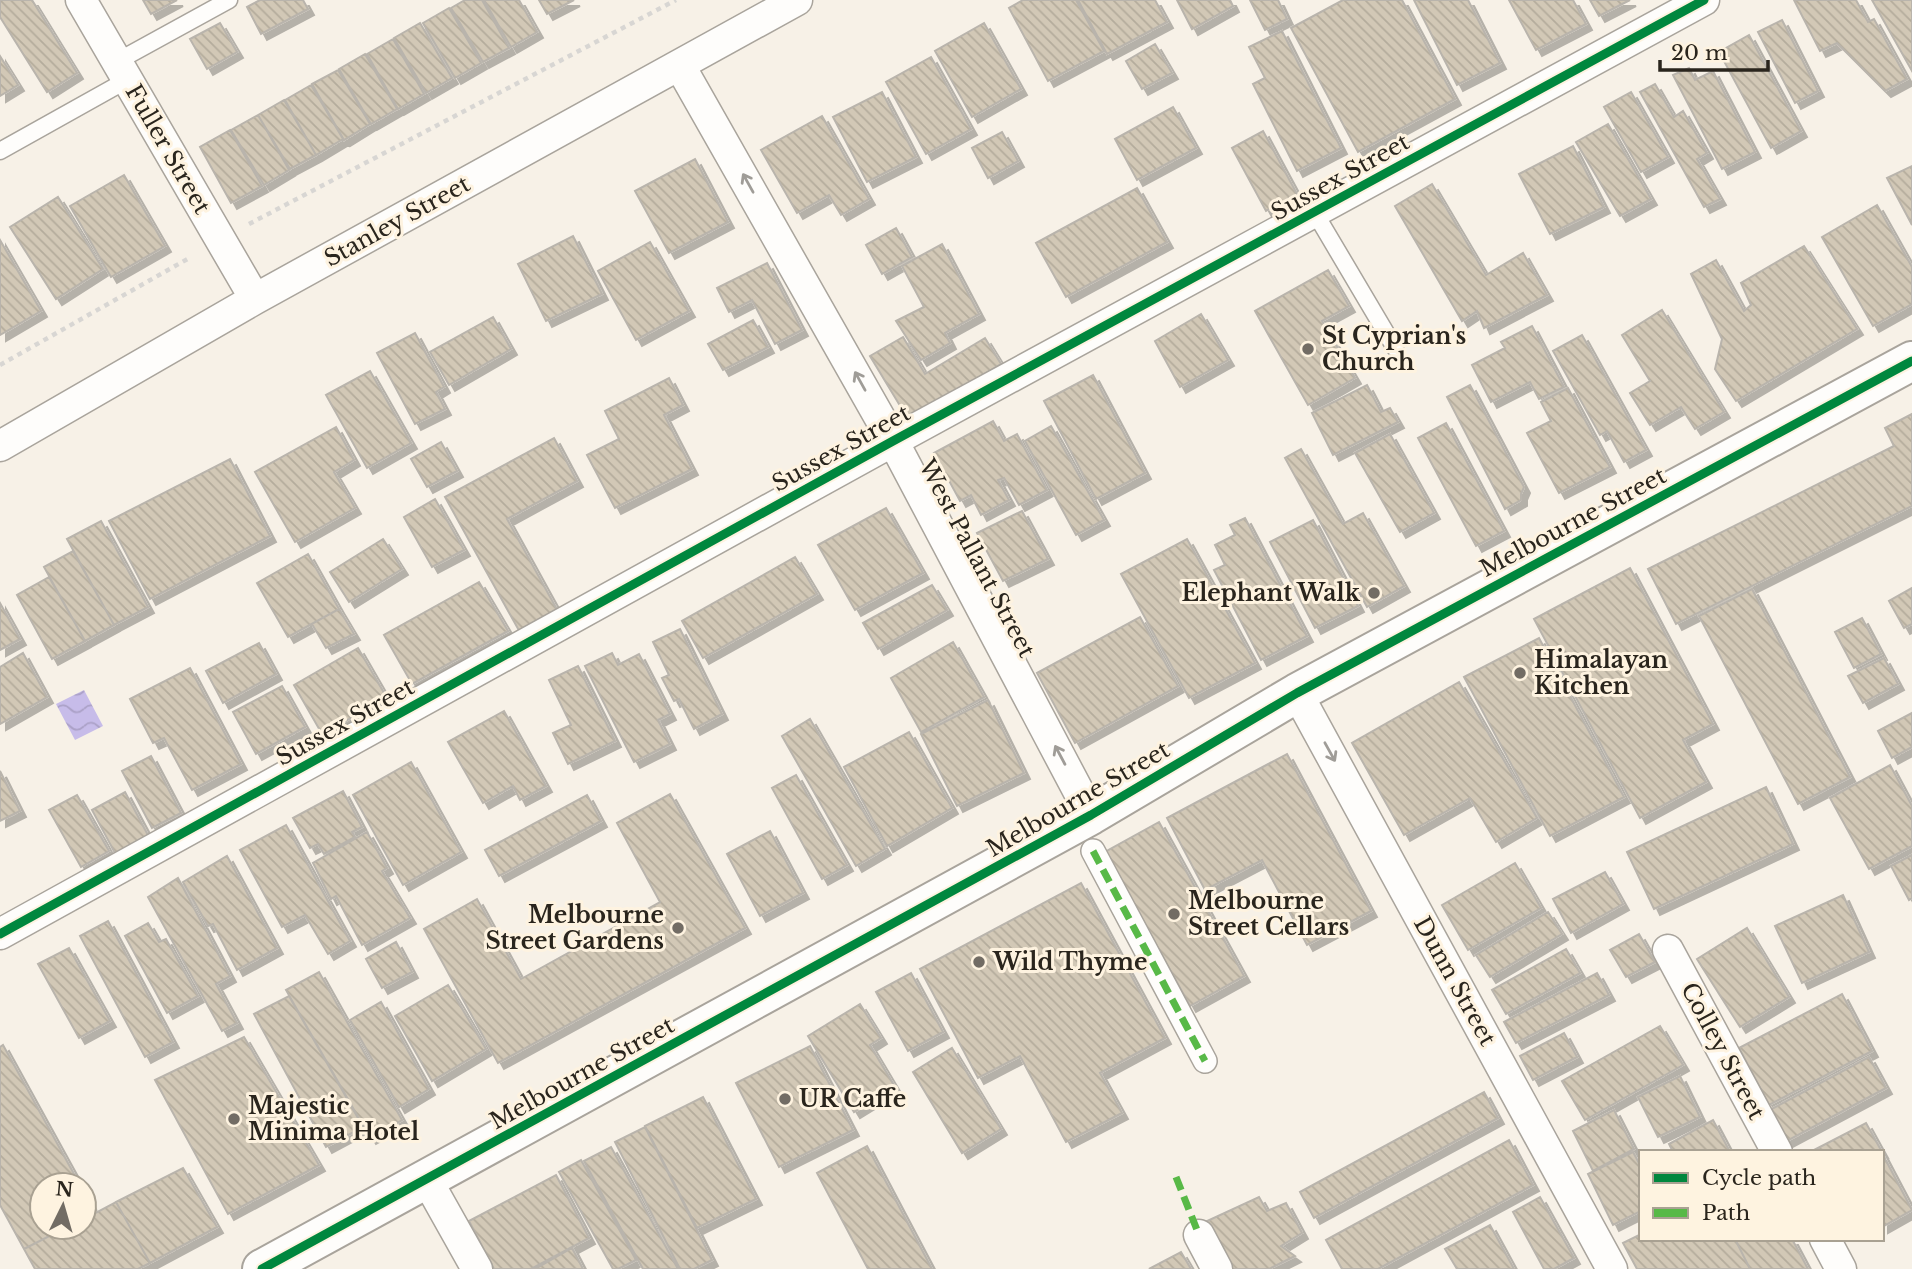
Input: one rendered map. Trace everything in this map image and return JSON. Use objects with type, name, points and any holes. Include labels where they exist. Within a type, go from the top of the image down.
[{"type":"main road","name":"Melbourne Street","points":[[262,1269],[1092,833],[1297,693],[1912,361]]},
{"type":"street","name":"Fuller Street","points":[[81,0],[255,299]]},
{"type":"street","name":"Stanley Street","points":[[0,446],[255,299],[797,0]]},
{"type":"street","name":"Sussex Street","points":[[0,934],[893,441],[1315,214],[1704,0]]},
{"type":"street","name":"West Pallant Street","points":[[680,66],[893,441],[1092,833]]},
{"type":"street","name":"Dunn Street","points":[[1297,693],[1612,1269]]},
{"type":"street","points":[[1092,833],[1205,1060]]},
{"type":"street","name":"Colley Street","points":[[1668,950],[1776,1150]]},
{"type":"street","points":[[427,1180],[477,1269]]},
{"type":"street","points":[[1199,1235],[1217,1269]]},
{"type":"street","points":[[1826,1241],[1841,1269]]},
{"type":"lane","points":[[0,151],[229,0]]},
{"type":"lane","points":[[1315,214],[1395,348]]},
{"type":"path","points":[[245,226],[676,0]]},
{"type":"path","points":[[0,365],[203,250]]},
{"type":"water","points":[[84,690],[103,726],[75,740],[56,704]]},
{"type":"building","points":[[0,0],[32,0],[77,73],[47,92],[0,17]]},
{"type":"building","points":[[143,0],[177,0],[151,14]]},
{"type":"building","points":[[260,0],[303,0],[308,9],[261,34],[247,7]]},
{"type":"building","points":[[465,0],[482,0],[509,48],[483,62],[451,8]]},
{"type":"building","points":[[484,0],[519,0],[537,32],[511,47]]},
{"type":"building","points":[[539,0],[574,0],[547,14]]},
{"type":"building","points":[[1023,0],[1076,0],[1104,51],[1048,81],[1009,8]]},
{"type":"building","points":[[1078,0],[1155,0],[1167,22],[1107,54]]},
{"type":"building","points":[[1177,0],[1230,0],[1233,6],[1192,29]]},
{"type":"building","points":[[1250,0],[1278,0],[1287,19],[1265,30]]},
{"type":"building","points":[[1343,0],[1402,0],[1455,99],[1358,152],[1291,28]]},
{"type":"building","points":[[1414,0],[1468,0],[1500,63],[1457,85]]},
{"type":"building","points":[[1509,0],[1573,0],[1586,24],[1536,50]]},
{"type":"building","points":[[1590,0],[1630,0],[1599,16]]},
{"type":"building","points":[[1794,0],[1856,0],[1868,22],[1874,19],[1907,79],[1885,91],[1837,43],[1820,51]]},
{"type":"building","points":[[1872,0],[1912,0],[1912,71]]},
{"type":"building","points":[[449,8],[481,63],[455,78],[423,23]]},
{"type":"building","points":[[1782,20],[1818,91],[1795,103],[1758,32]]},
{"type":"building","points":[[220,23],[237,52],[207,69],[190,39]]},
{"type":"building","points":[[420,23],[452,78],[426,93],[394,38]]},
{"type":"building","points":[[984,23],[1021,89],[972,117],[935,51]]},
{"type":"building","points":[[1282,31],[1341,148],[1297,171],[1253,84],[1265,78],[1249,47]]},
{"type":"building","points":[[1749,35],[1801,131],[1771,148],[1719,52]]},
{"type":"building","points":[[393,39],[424,94],[398,109],[367,54]]},
{"type":"building","points":[[1155,44],[1172,73],[1142,89],[1126,61]]},
{"type":"building","points":[[365,54],[397,109],[371,124],[339,69]]},
{"type":"building","points":[[0,56],[18,85],[0,96]]},
{"type":"building","points":[[931,57],[971,129],[926,154],[886,82]]},
{"type":"building","points":[[1689,68],[1695,80],[1713,71],[1755,152],[1722,169],[1673,75]]},
{"type":"building","points":[[338,70],[370,124],[344,140],[312,84]]},
{"type":"building","points":[[1655,84],[1674,117],[1683,111],[1707,153],[1697,159],[1720,199],[1704,207],[1640,92]]},
{"type":"building","points":[[311,85],[343,139],[316,155],[285,100]]},
{"type":"building","points":[[882,92],[916,157],[867,182],[833,117]]},
{"type":"building","points":[[1631,92],[1668,157],[1641,172],[1604,107]]},
{"type":"building","points":[[284,100],[316,155],[290,169],[258,115]]},
{"type":"building","points":[[1173,107],[1196,148],[1137,180],[1115,139]]},
{"type":"building","points":[[258,115],[289,170],[264,185],[231,130]]},
{"type":"building","points":[[822,116],[869,199],[841,215],[829,195],[797,213],[761,150]]},
{"type":"building","points":[[1608,124],[1651,199],[1620,216],[1576,142]]},
{"type":"building","points":[[230,130],[262,186],[231,203],[200,147]]},
{"type":"building","points":[[1263,131],[1297,194],[1266,211],[1232,148]]},
{"type":"building","points":[[1002,132],[1018,161],[988,178],[972,148]]},
{"type":"building","points":[[1573,146],[1604,207],[1550,234],[1519,174]]},
{"type":"building","points":[[695,159],[728,222],[669,253],[635,191]]},
{"type":"building","points":[[1912,166],[1912,225],[1887,178]]},
{"type":"building","points":[[124,175],[165,246],[111,277],[70,206]]},
{"type":"building","points":[[1432,184],[1486,275],[1523,253],[1547,295],[1484,328],[1477,311],[1462,321],[1395,206]]},
{"type":"building","points":[[1137,188],[1167,242],[1066,297],[1036,243]]},
{"type":"building","points":[[58,197],[103,269],[56,299],[10,227]]},
{"type":"building","points":[[1877,205],[1912,267],[1912,304],[1873,326],[1822,237]]},
{"type":"building","points":[[896,228],[912,257],[882,274],[866,245]]},
{"type":"building","points":[[573,236],[602,294],[546,321],[518,264]]},
{"type":"building","points":[[0,240],[41,311],[0,335]]},
{"type":"building","points":[[650,242],[689,311],[636,340],[598,271]]},
{"type":"building","points":[[942,244],[979,314],[945,333],[950,343],[921,360],[896,321],[924,307],[902,266]]},
{"type":"building","points":[[1804,246],[1857,329],[1736,401],[1715,369],[1722,339],[1691,274],[1716,260],[1744,311],[1751,305],[1741,283]]},
{"type":"building","points":[[767,263],[802,330],[775,344],[752,300],[729,312],[717,288]]},
{"type":"building","name":"St Cyprian's Church","points":[[1328,270],[1349,306],[1322,321],[1355,378],[1308,405],[1255,311]]},
{"type":"building","points":[[1662,310],[1724,412],[1695,429],[1681,407],[1650,425],[1630,393],[1650,381],[1622,335]]},
{"type":"building","points":[[1201,314],[1228,360],[1180,387],[1155,341]]},
{"type":"building","points":[[493,317],[511,349],[449,385],[430,352]]},
{"type":"building","points":[[753,320],[768,347],[723,370],[708,344]]},
{"type":"building","points":[[1532,326],[1564,387],[1539,399],[1530,382],[1491,402],[1472,365],[1505,348],[1501,342]]},
{"type":"building","points":[[415,333],[444,387],[436,392],[445,409],[415,424],[377,353]]},
{"type":"building","points":[[1582,335],[1646,450],[1624,462],[1607,431],[1600,435],[1553,351]]},
{"type":"building","points":[[903,337],[925,374],[985,338],[1001,364],[908,419],[870,356]]},
{"type":"building","points":[[370,371],[411,443],[367,468],[326,395]]},
{"type":"building","points":[[1093,375],[1145,473],[1096,499],[1044,401]]},
{"type":"building","points":[[669,378],[683,405],[664,415],[692,469],[615,508],[587,455],[619,439],[605,411]]},
{"type":"building","points":[[1367,385],[1381,412],[1390,408],[1398,422],[1333,455],[1312,413]]},
{"type":"building","points":[[1470,385],[1524,487],[1521,500],[1505,509],[1447,397]]},
{"type":"building","points":[[1568,388],[1610,467],[1559,493],[1527,433],[1551,421],[1541,402]]},
{"type":"building","points":[[1912,414],[1912,506],[1676,624],[1648,569],[1894,446],[1885,428]]},
{"type":"building","points":[[993,421],[1004,441],[1017,434],[1047,490],[1019,505],[1004,478],[998,480],[1009,500],[981,515],[971,495],[960,501],[934,453]]},
{"type":"building","points":[[1446,423],[1504,531],[1476,546],[1418,438]]},
{"type":"building","points":[[1051,426],[1104,520],[1076,535],[1025,441]]},
{"type":"building","points":[[336,427],[354,460],[334,472],[355,508],[295,542],[255,472]]},
{"type":"building","points":[[1390,434],[1434,513],[1400,532],[1355,453]]},
{"type":"building","points":[[554,438],[577,481],[507,519],[560,615],[522,636],[445,497]]},
{"type":"building","points":[[441,442],[457,471],[427,487],[411,459]]},
{"type":"building","points":[[1301,449],[1343,524],[1363,513],[1404,586],[1367,607],[1285,458]]},
{"type":"building","points":[[230,459],[270,536],[150,599],[109,521]]},
{"type":"building","points":[[435,499],[464,550],[432,567],[404,517]]},
{"type":"building","points":[[886,508],[923,573],[855,610],[818,545]]},
{"type":"building","points":[[1022,511],[1048,559],[1003,581],[977,533]]},
{"type":"building","points":[[1245,518],[1307,636],[1261,660],[1214,570],[1225,565],[1215,545],[1235,535],[1230,525]]},
{"type":"building","points":[[1313,520],[1358,606],[1315,628],[1270,542]]},
{"type":"building","points":[[101,521],[148,607],[114,625],[67,539]]},
{"type":"building","points":[[383,539],[402,569],[349,602],[330,572]]},
{"type":"building","points":[[1187,539],[1255,663],[1189,698],[1121,574]]},
{"type":"building","points":[[73,551],[114,625],[85,641],[44,567]]},
{"type":"building","points":[[308,554],[339,609],[288,637],[257,583]]},
{"type":"building","points":[[795,557],[817,594],[703,658],[682,621]]},
{"type":"building","points":[[1630,568],[1713,724],[1683,740],[1706,782],[1640,818],[1534,619]]},
{"type":"building","points":[[49,577],[85,641],[52,659],[17,595]]},
{"type":"building","points":[[479,582],[508,631],[412,684],[384,635]]},
{"type":"building","points":[[932,585],[947,610],[878,649],[863,623]]},
{"type":"building","points":[[1912,588],[1912,624],[1904,628],[1889,601]]},
{"type":"building","points":[[1752,589],[1850,777],[1798,804],[1699,616]]},
{"type":"building","points":[[0,603],[20,639],[0,650]]},
{"type":"building","points":[[339,609],[354,634],[326,648],[312,624]]},
{"type":"building","points":[[1140,617],[1178,686],[1075,743],[1037,673]]},
{"type":"building","points":[[1862,618],[1881,654],[1854,668],[1835,632]]},
{"type":"building","points":[[680,629],[722,714],[694,729],[679,699],[674,701],[662,678],[669,675],[653,642]]},
{"type":"building","points":[[1539,638],[1624,797],[1550,836],[1464,677]]},
{"type":"building","points":[[953,642],[984,697],[921,732],[891,678]]},
{"type":"building","points":[[259,643],[276,674],[223,703],[206,671]]},
{"type":"building","points":[[358,648],[387,698],[322,734],[294,685]]},
{"type":"building","points":[[23,653],[47,697],[0,724],[0,667]]},
{"type":"building","points":[[612,653],[618,665],[639,654],[670,714],[658,720],[670,744],[634,762],[585,666]]},
{"type":"building","points":[[1884,658],[1898,684],[1863,703],[1848,676]]},
{"type":"building","points":[[578,666],[615,741],[568,764],[553,733],[571,725],[549,680]]},
{"type":"building","points":[[190,668],[241,764],[192,790],[164,738],[153,743],[130,699]]},
{"type":"building","points":[[1459,682],[1537,818],[1496,842],[1470,798],[1404,835],[1352,743]]},
{"type":"building","points":[[282,686],[305,727],[256,754],[233,712]]},
{"type":"building","points":[[988,700],[1024,773],[957,806],[921,734]]},
{"type":"building","points":[[504,711],[546,786],[520,800],[513,786],[483,803],[448,742]]},
{"type":"building","points":[[1912,713],[1912,747],[1892,758],[1878,731]]},
{"type":"building","points":[[810,719],[885,849],[856,866],[782,736]]},
{"type":"building","points":[[909,732],[952,808],[887,846],[844,767]]},
{"type":"building","points":[[1287,754],[1371,911],[1307,945],[1262,860],[1205,890],[1167,818]]},
{"type":"building","points":[[151,756],[181,813],[152,828],[122,771]]},
{"type":"building","points":[[411,762],[461,852],[403,885],[353,795]]},
{"type":"building","points":[[1890,765],[1912,806],[1912,846],[1869,869],[1830,798]]},
{"type":"building","points":[[0,771],[20,811],[0,821]]},
{"type":"building","points":[[796,775],[847,865],[822,879],[772,788]]},
{"type":"building","points":[[1766,787],[1793,844],[1654,909],[1627,852]]},
{"type":"building","points":[[343,791],[362,827],[352,832],[355,837],[324,854],[318,844],[310,848],[293,818]]},
{"type":"building","points":[[125,792],[150,839],[117,857],[92,810]]},
{"type":"building","name":"Melbourne Street Gardens","points":[[670,794],[745,928],[498,1063],[424,929],[477,899],[521,979],[660,902],[617,823]]},
{"type":"building","points":[[77,795],[109,851],[81,867],[49,810]]},
{"type":"building","points":[[587,795],[601,821],[499,876],[485,850]]},
{"type":"building","name":"Melbourne Street Cellars","points":[[1159,822],[1244,976],[1190,1006],[1105,852]]},
{"type":"building","points":[[286,825],[350,941],[328,954],[305,915],[282,927],[240,850]]},
{"type":"building","points":[[770,831],[803,893],[760,916],[727,854]]},
{"type":"building","points":[[367,832],[387,868],[382,871],[410,918],[362,945],[336,896],[331,899],[313,863]]},
{"type":"building","points":[[1912,855],[1912,898],[1909,900],[1891,866]]},
{"type":"building","points":[[227,856],[277,948],[237,970],[213,924],[208,926],[183,882]]},
{"type":"building","points":[[1515,863],[1541,908],[1468,950],[1442,905]]},
{"type":"building","points":[[1605,872],[1623,904],[1571,933],[1553,899]]},
{"type":"building","points":[[178,878],[230,976],[216,984],[237,1023],[222,1031],[148,897]]},
{"type":"building","points":[[1081,883],[1165,1038],[1100,1073],[1122,1113],[1066,1142],[1020,1056],[978,1078],[920,969]]},
{"type":"building","points":[[1843,895],[1869,952],[1802,983],[1775,926]]},
{"type":"building","points":[[1548,912],[1562,934],[1490,977],[1476,955]]},
{"type":"building","points":[[108,921],[173,1042],[145,1057],[80,936]]},
{"type":"building","points":[[148,923],[159,942],[166,939],[198,996],[167,1013],[125,936]]},
{"type":"building","points":[[1747,928],[1789,997],[1740,1027],[1697,959]]},
{"type":"building","points":[[1639,934],[1655,962],[1626,977],[1610,950]]},
{"type":"building","points":[[396,942],[412,972],[382,988],[366,959]]},
{"type":"building","points":[[69,948],[110,1021],[79,1038],[38,964]]},
{"type":"building","points":[[1566,949],[1580,973],[1506,1014],[1492,990]]},
{"type":"building","points":[[319,972],[402,1120],[370,1138],[286,990]]},
{"type":"building","points":[[911,973],[943,1032],[908,1051],[876,992]]},
{"type":"building","points":[[1597,973],[1609,995],[1516,1043],[1504,1022]]},
{"type":"building","points":[[448,985],[486,1049],[432,1081],[395,1016]]},
{"type":"building","points":[[1842,994],[1872,1051],[1769,1105],[1739,1048]]},
{"type":"building","points":[[289,996],[363,1127],[326,1147],[254,1014]]},
{"type":"building","points":[[381,1002],[429,1089],[399,1107],[350,1020]]},
{"type":"building","points":[[860,1004],[881,1038],[870,1045],[895,1087],[854,1112],[808,1036]]},
{"type":"building","points":[[1660,1026],[1683,1065],[1585,1120],[1562,1081]]},
{"type":"building","points":[[1564,1033],[1577,1057],[1533,1080],[1520,1056]]},
{"type":"building","name":"Majestic Minima Hotel","points":[[244,1037],[319,1165],[228,1214],[155,1080]]},
{"type":"building","points":[[3,1045],[72,1171],[28,1171],[28,1241],[40,1241],[24,1249],[0,1205],[0,1047]]},
{"type":"building","points":[[810,1046],[853,1130],[779,1167],[736,1083]]},
{"type":"building","points":[[952,1048],[1001,1129],[962,1153],[913,1072]]},
{"type":"building","points":[[1869,1057],[1886,1088],[1785,1142],[1768,1111]]},
{"type":"building","points":[[1680,1076],[1700,1117],[1658,1137],[1638,1097]]},
{"type":"building","points":[[1484,1092],[1498,1118],[1314,1218],[1300,1192]]},
{"type":"building","points":[[703,1097],[756,1199],[697,1228],[645,1126]]},
{"type":"building","points":[[1614,1110],[1634,1149],[1593,1171],[1573,1131]]},
{"type":"building","points":[[1713,1120],[1729,1150],[1672,1150],[1669,1144]]},
{"type":"building","points":[[1866,1123],[1881,1150],[1814,1150]]},
{"type":"building","points":[[645,1127],[712,1260],[694,1269],[680,1269],[615,1142]]},
{"type":"building","points":[[1509,1140],[1533,1185],[1378,1269],[1342,1269],[1326,1240]]},
{"type":"building","points":[[867,1146],[932,1269],[868,1269],[817,1173]]},
{"type":"building","points":[[611,1147],[678,1269],[643,1269],[584,1161]]},
{"type":"building","points":[[1633,1152],[1639,1163],[1639,1212],[1613,1225],[1588,1174]]},
{"type":"building","points":[[1884,1157],[1912,1210],[1884,1226]]},
{"type":"building","points":[[581,1160],[636,1260],[618,1269],[613,1269],[559,1172]]},
{"type":"building","points":[[183,1168],[217,1227],[150,1263],[116,1202]]},
{"type":"building","points":[[556,1175],[589,1238],[531,1269],[494,1269],[469,1221]]},
{"type":"building","points":[[1259,1197],[1267,1211],[1286,1203],[1302,1233],[1281,1246],[1295,1256],[1269,1269],[1231,1269],[1205,1222]]},
{"type":"building","points":[[1540,1197],[1574,1258],[1554,1269],[1544,1269],[1513,1212]]},
{"type":"building","points":[[116,1202],[150,1263],[138,1269],[35,1269],[24,1249],[40,1241],[98,1241],[98,1212]]},
{"type":"building","points":[[1490,1225],[1514,1269],[1457,1269],[1445,1249]]},
{"type":"building","points":[[1639,1235],[1639,1241],[1736,1241],[1750,1269],[1637,1269],[1623,1243]]},
{"type":"building","points":[[1736,1241],[1793,1241],[1808,1269],[1750,1269]]},
{"type":"building","points":[[572,1248],[583,1269],[535,1269]]},
{"type":"building","points":[[1181,1252],[1191,1269],[1149,1269]]},
{"type":"marked path","points":[[1093,851],[1205,1061]]},
{"type":"marked path","points":[[1176,1177],[1199,1235]]},
{"type":"cycle path","points":[[0,934],[893,441],[1704,0]]},
{"type":"cycle path","points":[[262,1269],[1091,815],[1297,693],[1912,361]]},
{"type":"place","name":"St Cyprian's Church","points":[[1308,349]]},
{"type":"place","name":"Elephant Walk","points":[[1374,593]]},
{"type":"place","name":"Himalayan Kitchen","points":[[1520,673]]},
{"type":"place","name":"Melbourne Street Cellars","points":[[1174,914]]},
{"type":"place","name":"Melbourne Street Gardens","points":[[678,928]]},
{"type":"place","name":"Wild Thyme","points":[[979,962]]},
{"type":"place","name":"UR Caffe","points":[[785,1099]]},
{"type":"place","name":"Majestic Minima Hotel","points":[[234,1119]]}]
